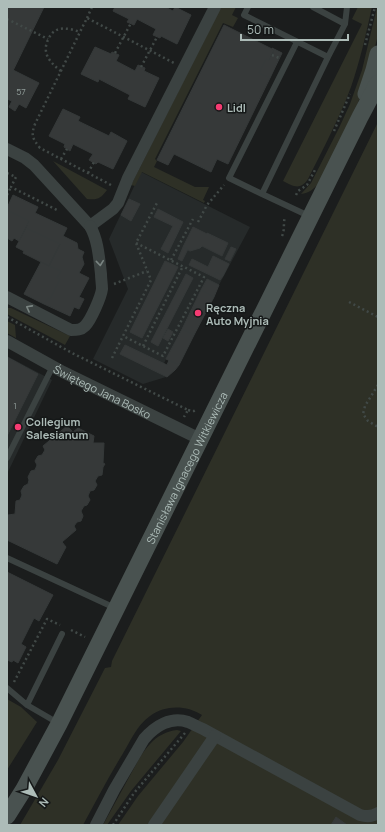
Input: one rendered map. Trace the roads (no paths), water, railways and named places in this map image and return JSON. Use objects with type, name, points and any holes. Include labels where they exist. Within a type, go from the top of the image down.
[{"type":"street","points":[[90,226],[113,209],[118,203],[128,178],[215,7]]},
{"type":"street","name":"Stanisława Ignacego Witkiewicza","points":[[360,117],[371,53]]},
{"type":"street","name":"Stanisława Ignacego Witkiewicza","points":[[7,816],[24,789],[59,724],[378,83]]},
{"type":"street","points":[[7,149],[25,158],[34,166],[90,226],[95,236],[97,246],[102,289],[90,320],[79,330],[71,330],[7,297]]},
{"type":"street","name":"Świętego Jana Bosko","points":[[7,341],[53,366],[200,439]]},
{"type":"street","points":[[96,825],[138,747],[149,733],[160,725],[177,720],[192,724],[354,812],[369,818]]},
{"type":"street","points":[[154,825],[215,736]]},
{"type":"lane","points":[[248,7],[244,15],[328,57]]},
{"type":"lane","points":[[312,7],[345,24]]},
{"type":"lane","points":[[262,194],[345,24],[348,7]]},
{"type":"lane","points":[[297,42],[229,178],[310,217]]},
{"type":"lane","points":[[7,458],[53,366]]},
{"type":"lane","points":[[7,558],[116,609]]},
{"type":"lane","points":[[27,705],[62,634]]},
{"type":"lane","points":[[8,689],[27,705],[59,724]]},
{"type":"place","name":"Lidl","points":[[219,107]]},
{"type":"place","name":"Ręczna Auto Myjnia","points":[[198,313]]},
{"type":"place","name":"Collegium Salesianum","points":[[18,427]]}]
